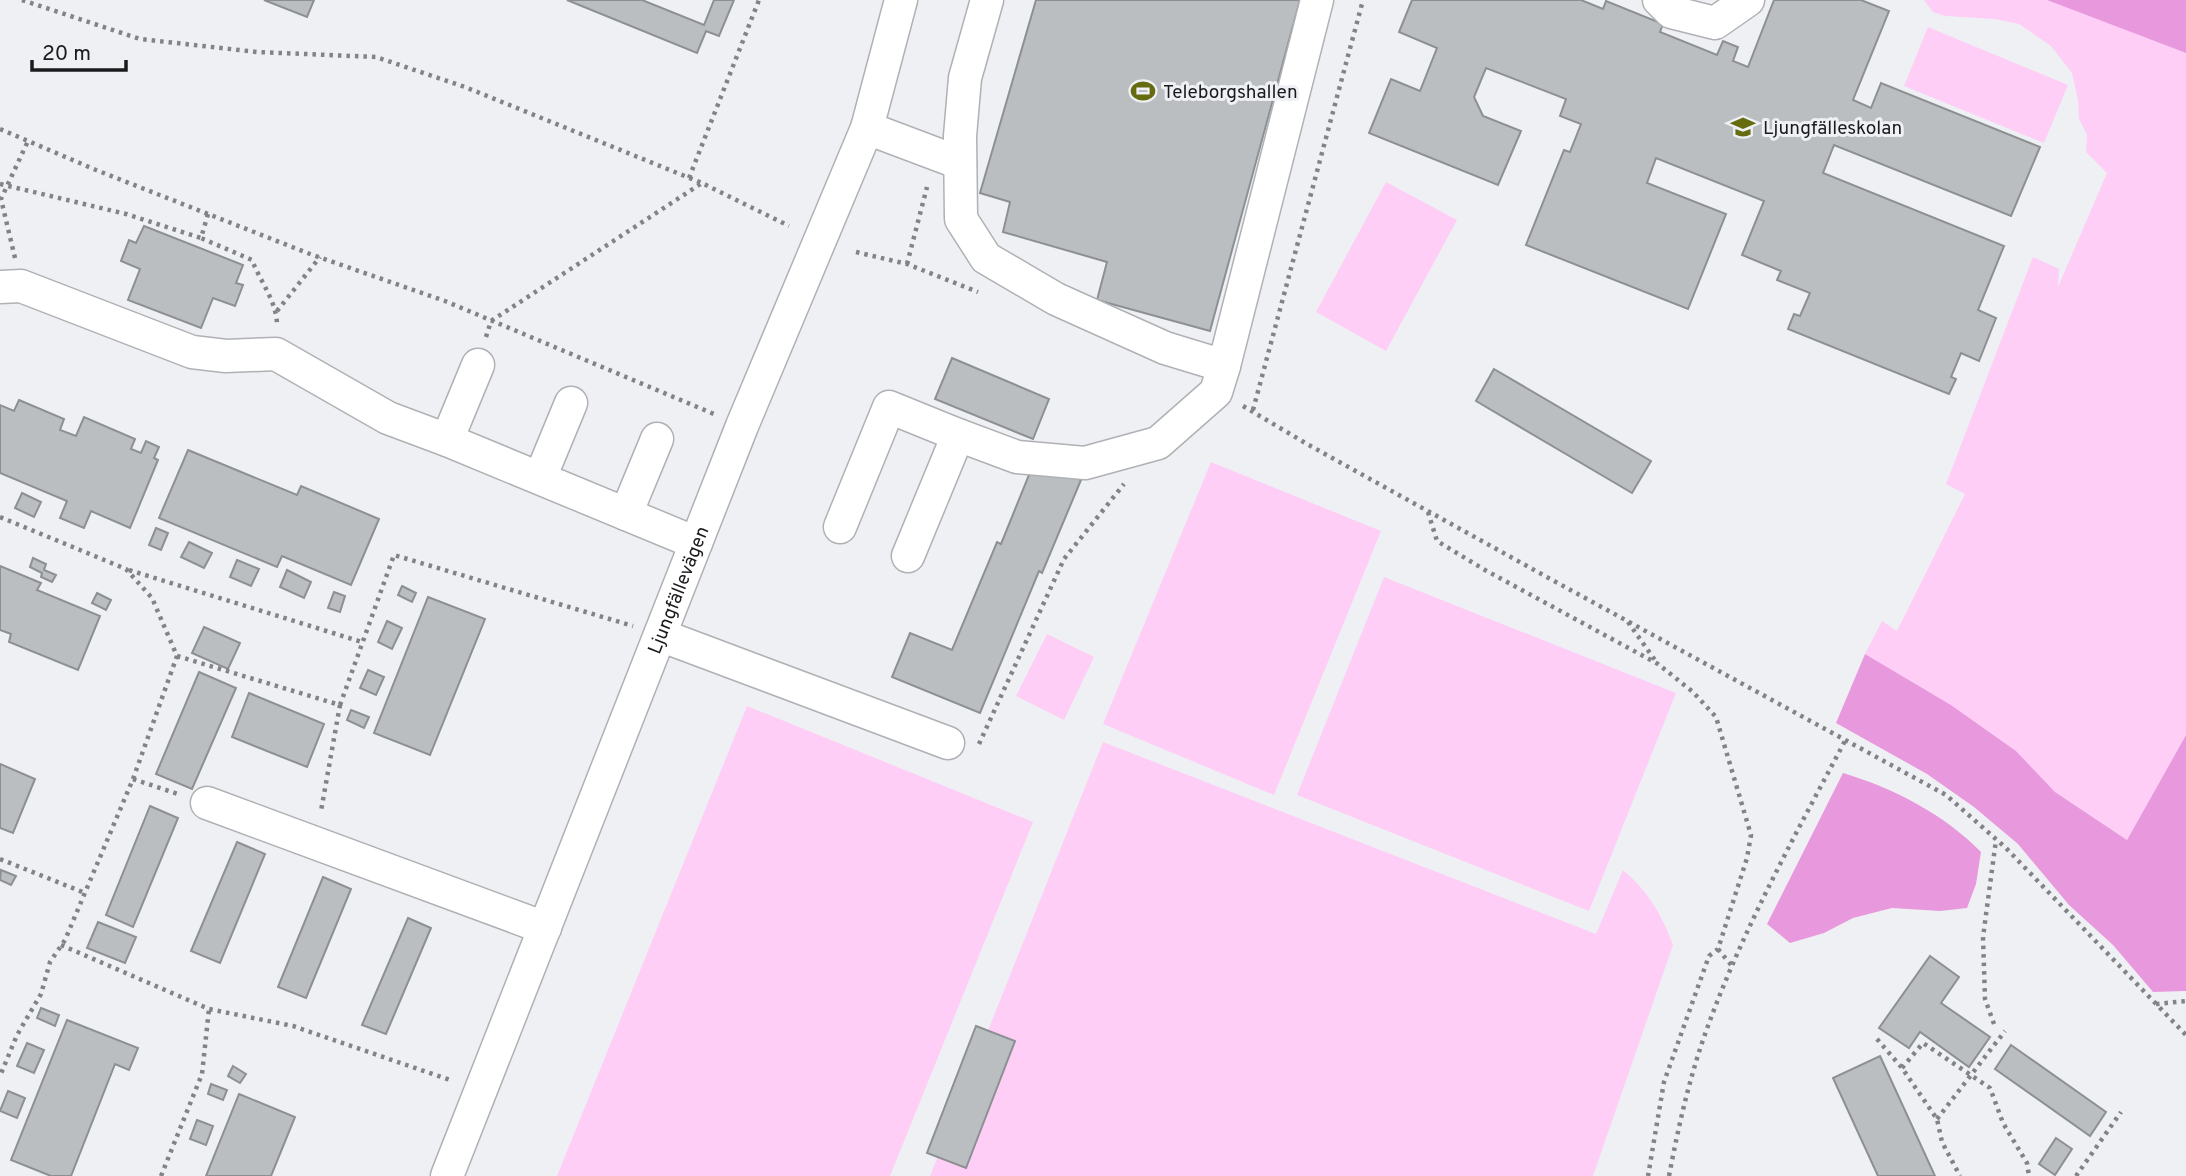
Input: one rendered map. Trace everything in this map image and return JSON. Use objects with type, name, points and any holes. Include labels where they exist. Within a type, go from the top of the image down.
[{"type":"street","name":"Ljungfällevägen","points":[[447,1176],[742,426],[867,128],[901,0]]},
{"type":"street","points":[[988,0],[965,78],[960,136],[948,159],[961,219],[986,258],[1068,304],[1164,348],[1224,366]]},
{"type":"street","points":[[840,527],[889,407],[1017,457],[1085,463],[1158,443],[1216,392],[1317,0]]},
{"type":"street","points":[[1659,0],[1671,12],[1715,23],[1748,0]]},
{"type":"street","points":[[867,128],[948,159]]},
{"type":"street","points":[[11,286],[192,352],[226,356],[276,354],[388,418],[696,543]]},
{"type":"street","points":[[447,440],[478,365]]},
{"type":"street","points":[[540,478],[571,403]]},
{"type":"street","points":[[908,556],[958,435]]},
{"type":"street","points":[[626,514],[657,439]]},
{"type":"street","points":[[660,635],[948,743]]},
{"type":"street","points":[[207,803],[545,928]]},
{"type":"path","points":[[22,0],[140,39],[257,52],[376,57],[466,87],[702,183],[789,226]]},
{"type":"path","points":[[689,178],[759,0]]},
{"type":"path","points":[[1363,0],[1253,410],[1307,444],[1428,512],[1947,795],[1996,839],[2186,1035]]},
{"type":"path","points":[[0,129],[208,214],[445,301],[742,426]]},
{"type":"path","points":[[11,286],[1,199],[28,141]]},
{"type":"path","points":[[907,264],[948,159]]},
{"type":"path","points":[[491,321],[702,183]]},
{"type":"path","points":[[0,184],[126,214],[201,238],[252,260],[277,311],[276,354]]},
{"type":"path","points":[[201,238],[208,214]]},
{"type":"path","points":[[277,311],[320,257]]},
{"type":"path","points":[[948,743],[974,754],[1064,559],[1158,443]]},
{"type":"path","points":[[1428,512],[1437,541],[1658,664],[1693,692],[1716,717],[1751,835],[1747,858],[1718,949],[1709,957],[1664,1082],[1648,1176]]},
{"type":"path","points":[[0,517],[124,568],[362,642]]},
{"type":"path","points":[[315,843],[340,705],[394,555],[660,635]]},
{"type":"path","points":[[0,1076],[17,1035],[41,994],[50,962],[61,945],[85,893],[132,779],[177,656],[152,598],[124,568]]},
{"type":"path","points":[[1628,621],[1658,664]]},
{"type":"path","points":[[177,656],[340,705]]},
{"type":"path","points":[[1669,1176],[1679,1122],[1699,1051],[1732,967],[1787,851],[1846,739]]},
{"type":"path","points":[[132,779],[207,803]]},
{"type":"path","points":[[1994,1024],[1985,999],[1983,937],[1996,839]]},
{"type":"path","points":[[0,859],[85,893]]},
{"type":"path","points":[[61,945],[209,1009],[293,1026],[481,1091]]},
{"type":"path","points":[[1718,949],[1732,967]]},
{"type":"path","points":[[2155,1004],[2186,1000]]},
{"type":"path","points":[[161,1176],[202,1074],[209,1009]]},
{"type":"path","points":[[1937,1119],[2005,1031]]},
{"type":"path","points":[[1877,1039],[1902,1068],[1937,1119],[1942,1142],[1960,1176]]},
{"type":"path","points":[[1902,1068],[1923,1043],[1990,1088],[2003,1123],[2027,1163],[2029,1176]]},
{"type":"path","points":[[2076,1176],[2121,1112]]},
{"type":"shaded area","points":[[1924,0],[2048,0],[2186,53],[2186,735],[2127,840],[2055,792],[2016,751],[1951,705],[1865,654],[1882,621],[1897,631],[1965,494],[1946,484],[2033,257],[2059,269],[2058,287],[2107,173],[2086,152],[2087,135],[2079,119],[2072,73],[2051,46],[2019,24],[1995,19],[1945,16],[1933,12]]},
{"type":"shaded area","points":[[2047,0],[2186,0],[2186,53]]},
{"type":"shaded area","points":[[1928,27],[2068,85],[2044,143],[1904,86]]},
{"type":"shaded area","points":[[1386,182],[1457,220],[1386,351],[1316,312]]},
{"type":"shaded area","points":[[1211,462],[1381,531],[1274,795],[1103,724]]},
{"type":"shaded area","points":[[1384,577],[1676,693],[1589,911],[1297,795]]},
{"type":"shaded area","points":[[1047,634],[1094,657],[1064,720],[1016,696]]},
{"type":"shaded area","points":[[1865,654],[1951,705],[2016,751],[2055,792],[2127,840],[2186,735],[2186,991],[2153,992],[2113,945],[2069,905],[2018,844],[1974,807],[1927,774],[1836,723]]},
{"type":"shaded area","points":[[747,706],[1033,822],[890,1176],[557,1176]]},
{"type":"shaded area","points":[[1103,742],[1596,934],[1623,870],[1640,886],[1653,904],[1673,945],[1593,1176],[930,1176]]},
{"type":"shaded area","points":[[1843,773],[1880,786],[1917,804],[1951,826],[1981,852],[1976,884],[1967,908],[1940,911],[1892,908],[1853,918],[1824,933],[1790,943],[1767,924]]},
{"type":"building","points":[[264,0],[314,0],[307,17]]},
{"type":"building","points":[[567,0],[642,0],[704,25],[714,0],[734,0],[719,36],[706,31],[697,53]]},
{"type":"building","name":"Teleborgshallen","points":[[1036,0],[1300,0],[1210,331],[1097,300],[1107,262],[1003,232],[1010,202],[980,193]]},
{"type":"building","points":[[1412,0],[1581,0],[1603,9],[1606,1],[1663,24],[1660,32],[1717,55],[1723,41],[1738,47],[1733,61],[1748,67],[1774,0],[1861,0],[1889,11],[1853,100],[1871,108],[1881,83],[2040,147],[2011,216],[1834,145],[1823,173],[2004,246],[1978,310],[1996,318],[1979,361],[1961,353],[1951,377],[1956,379],[1949,394],[1788,329],[1794,314],[1800,316],[1810,293],[1777,280],[1781,271],[1742,255],[1764,201],[1656,158],[1647,183],[1726,214],[1688,309],[1526,245],[1564,150],[1570,152],[1581,124],[1560,116],[1566,99],[1486,68],[1474,97],[1483,116],[1521,131],[1498,185],[1369,133],[1391,79],[1420,91],[1437,48],[1399,32]]},
{"type":"building","points":[[144,226],[243,265],[236,283],[243,285],[235,306],[213,298],[201,328],[128,300],[140,269],[121,261],[129,240],[136,243]]},
{"type":"building","points":[[952,358],[1049,399],[1033,439],[935,399]]},
{"type":"building","points":[[1494,369],[1651,461],[1632,493],[1476,401]]},
{"type":"building","points":[[19,400],[64,419],[60,430],[76,436],[84,417],[135,439],[131,449],[141,453],[146,441],[159,447],[154,458],[158,460],[130,528],[91,511],[84,528],[60,518],[67,501],[0,473],[0,405],[14,411]]},
{"type":"building","points":[[188,450],[297,495],[301,486],[379,519],[351,585],[282,556],[277,567],[159,518]]},
{"type":"building","points":[[1035,460],[1081,480],[1042,573],[1039,571],[980,713],[892,677],[910,633],[952,650],[997,542],[1001,544]]},
{"type":"building","points":[[22,493],[41,502],[34,517],[15,508]]},
{"type":"building","points":[[156,528],[168,533],[161,550],[149,545]]},
{"type":"building","points":[[189,542],[212,553],[204,568],[181,557]]},
{"type":"building","points":[[33,558],[46,564],[44,570],[56,575],[52,582],[30,567]]},
{"type":"building","points":[[237,560],[259,569],[251,586],[230,577]]},
{"type":"building","points":[[0,566],[41,583],[37,590],[100,616],[78,670],[9,642],[11,634],[0,630]]},
{"type":"building","points":[[287,570],[311,582],[304,598],[280,587]]},
{"type":"building","points":[[402,586],[416,593],[412,602],[398,595]]},
{"type":"building","points":[[334,592],[345,596],[340,612],[328,608]]},
{"type":"building","points":[[97,593],[111,600],[106,610],[92,603]]},
{"type":"building","points":[[428,597],[485,619],[430,755],[374,733]]},
{"type":"building","points":[[387,621],[402,628],[392,649],[378,642]]},
{"type":"building","points":[[204,627],[240,643],[228,669],[192,653]]},
{"type":"building","points":[[368,670],[384,677],[376,695],[360,688]]},
{"type":"building","points":[[199,672],[236,688],[192,789],[156,774]]},
{"type":"building","points":[[249,693],[324,724],[307,767],[232,737]]},
{"type":"building","points":[[351,710],[369,717],[364,728],[347,720]]},
{"type":"building","points":[[0,764],[35,779],[13,833],[0,828]]},
{"type":"building","points":[[150,806],[178,818],[133,927],[106,915]]},
{"type":"building","points":[[237,842],[265,854],[220,963],[191,951]]},
{"type":"building","points":[[1,870],[16,876],[11,885],[0,880]]},
{"type":"building","points":[[323,877],[351,889],[306,998],[278,987]]},
{"type":"building","points":[[408,918],[431,928],[386,1034],[362,1025]]},
{"type":"building","points":[[98,922],[136,937],[125,963],[87,948]]},
{"type":"building","points":[[1930,956],[1959,977],[1941,1003],[1990,1037],[1969,1067],[1920,1032],[1909,1048],[1879,1028]]},
{"type":"building","points":[[41,1008],[59,1015],[55,1026],[37,1018]]},
{"type":"building","points":[[67,1020],[138,1048],[129,1070],[115,1064],[71,1176],[51,1176],[11,1160]]},
{"type":"building","points":[[976,1026],[1015,1041],[966,1168],[927,1153]]},
{"type":"building","points":[[27,1043],[44,1050],[34,1073],[17,1066]]},
{"type":"building","points":[[2011,1045],[2106,1112],[2090,1136],[1995,1069]]},
{"type":"building","points":[[1880,1056],[1935,1176],[1878,1176],[1833,1078]]},
{"type":"building","points":[[233,1066],[246,1074],[240,1083],[228,1076]]},
{"type":"building","points":[[211,1084],[227,1090],[223,1100],[208,1094]]},
{"type":"building","points":[[8,1091],[25,1098],[17,1118],[0,1111]]},
{"type":"building","points":[[239,1094],[295,1117],[271,1176],[206,1176]]},
{"type":"building","points":[[197,1120],[213,1126],[206,1145],[190,1139]]},
{"type":"building","points":[[2056,1138],[2072,1149],[2055,1175],[2039,1164]]},
{"type":"place","name":"Teleborgshallen","points":[[1143,91]]},
{"type":"place","name":"Ljungfälleskolan","points":[[1743,127]]}]
